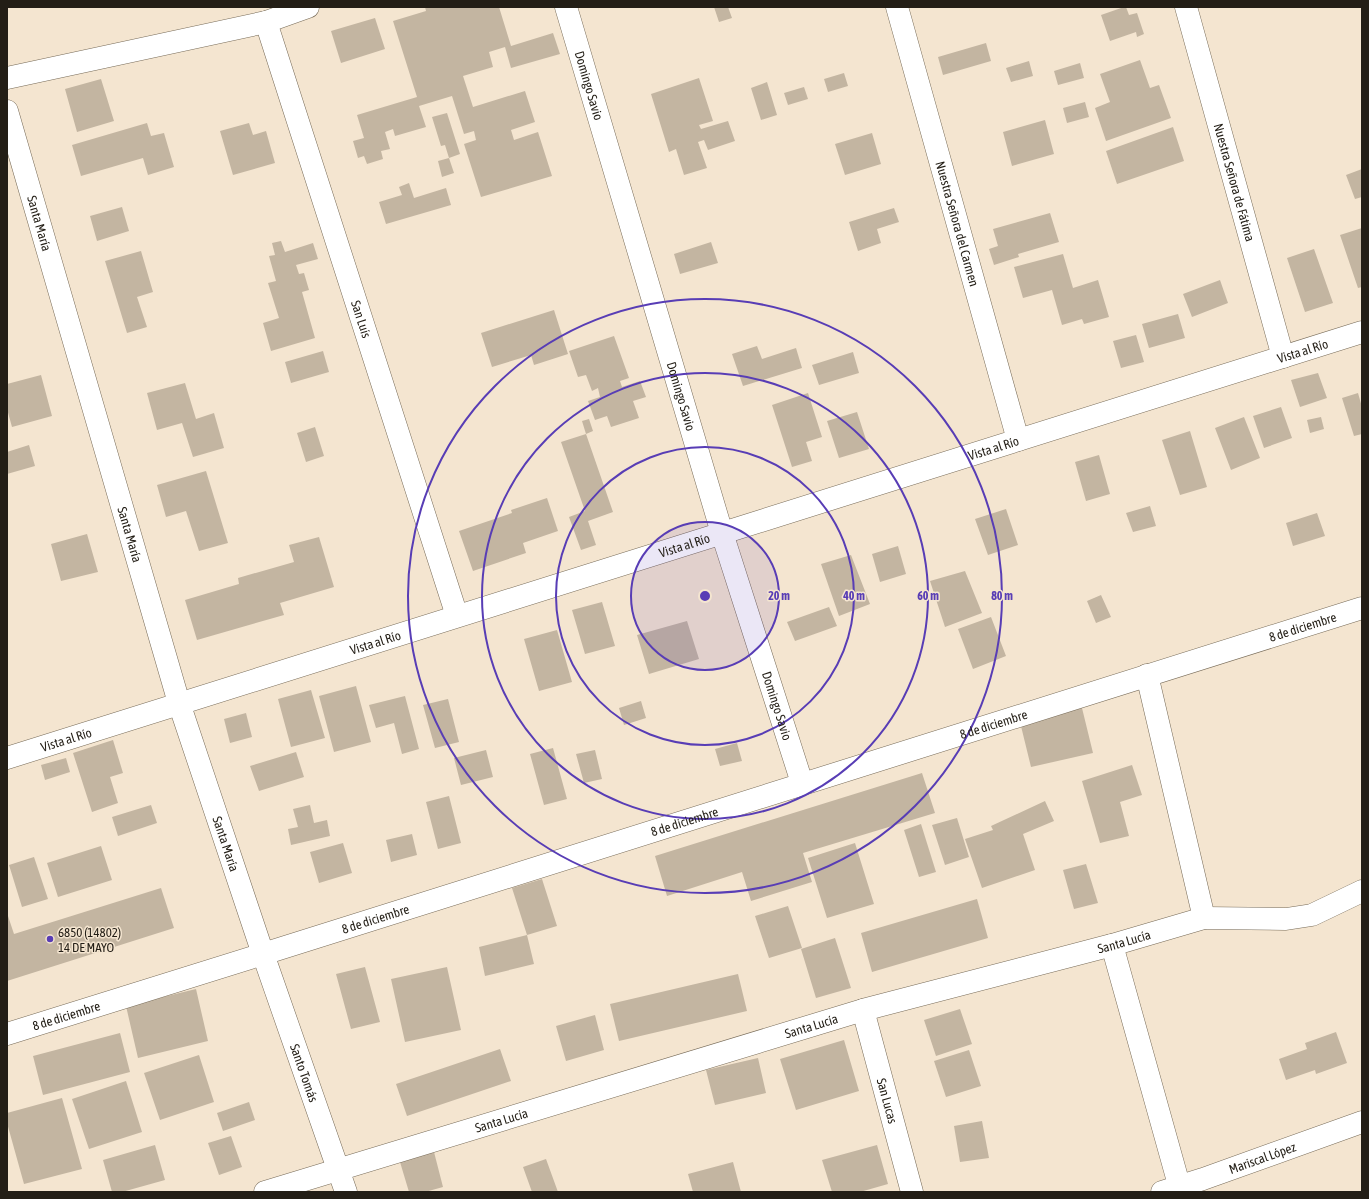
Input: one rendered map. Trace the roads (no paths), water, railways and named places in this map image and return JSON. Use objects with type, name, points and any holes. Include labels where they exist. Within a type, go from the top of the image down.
[{"type":"street","points":[[7,78],[266,22],[308,7]]},
{"type":"street","name":"Domingo Savio","points":[[566,7],[722,533],[802,783]]},
{"type":"street","name":"Nuestra Señora del Carmen","points":[[897,7],[1018,440]]},
{"type":"street","name":"Nuestra Señora de Fátima","points":[[1186,7],[1283,357]]},
{"type":"street","name":"San Luís","points":[[266,22],[457,616]]},
{"type":"street","name":"Santa María","points":[[7,111],[179,703],[263,954]]},
{"type":"street","name":"Vista al Río","points":[[7,758],[1362,332]]},
{"type":"street","name":"8 de diciembre","points":[[7,1034],[1362,608]]},
{"type":"street","points":[[1148,675],[1204,918]]},
{"type":"street","name":"Santa Lucía","points":[[265,1192],[863,1010],[1112,945],[1204,918],[1286,919],[1312,915],[1362,891]]},
{"type":"street","points":[[1112,945],[1175,1190]]},
{"type":"street","name":"Santo Tomás","points":[[263,954],[346,1192]]},
{"type":"street","name":"San Lucas","points":[[863,1010],[912,1192]]},
{"type":"street","name":"Mariscal López","points":[[1175,1190],[1362,1122]]},
{"type":"place","name":"6850 (14802) 14 DE MAYO","points":[[50,939]]}]
